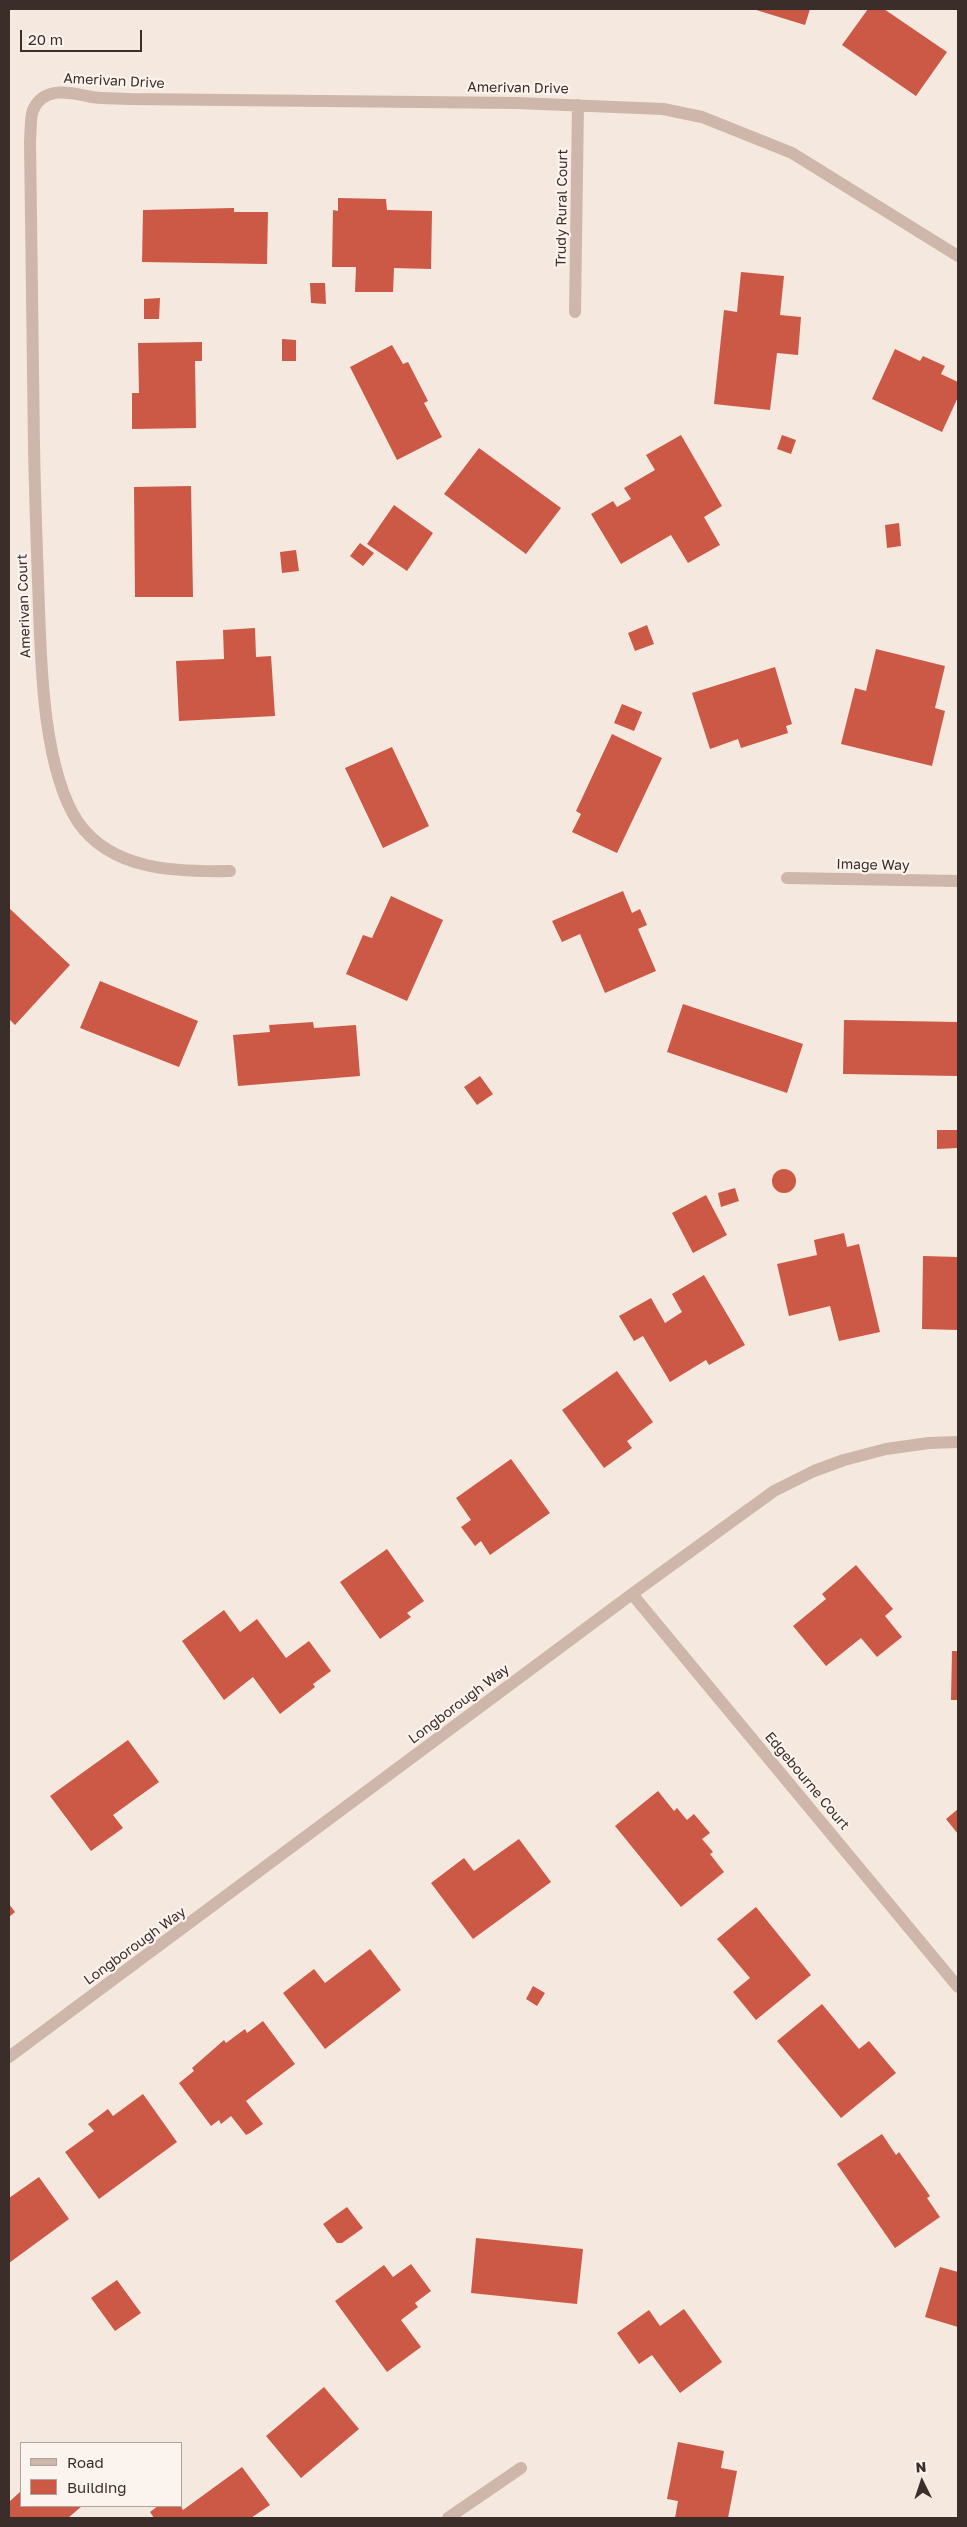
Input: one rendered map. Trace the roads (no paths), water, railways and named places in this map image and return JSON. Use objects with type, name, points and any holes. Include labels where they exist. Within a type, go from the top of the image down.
[{"type":"street","name":"Amerivan Drive","points":[[41,98],[52,93],[70,92],[92,97],[130,99],[578,105],[663,109],[702,117],[792,152],[958,256]]},
{"type":"street","name":"Amerivan Court","points":[[41,98],[33,111],[30,141],[36,536],[42,691],[57,770],[66,799],[79,823],[107,851],[123,859],[170,871],[230,871]]},
{"type":"street","name":"Trudy Rural Court","points":[[575,312],[578,105]]},
{"type":"street","name":"Image Way","points":[[787,878],[958,881]]},
{"type":"street","name":"Longborough Way","points":[[9,2057],[632,1594],[774,1491],[814,1471],[886,1449],[929,1443],[958,1442]]},
{"type":"street","name":"Edgebourne Court","points":[[632,1594],[958,1988]]},
{"type":"street","points":[[448,2518],[521,2468]]}]
